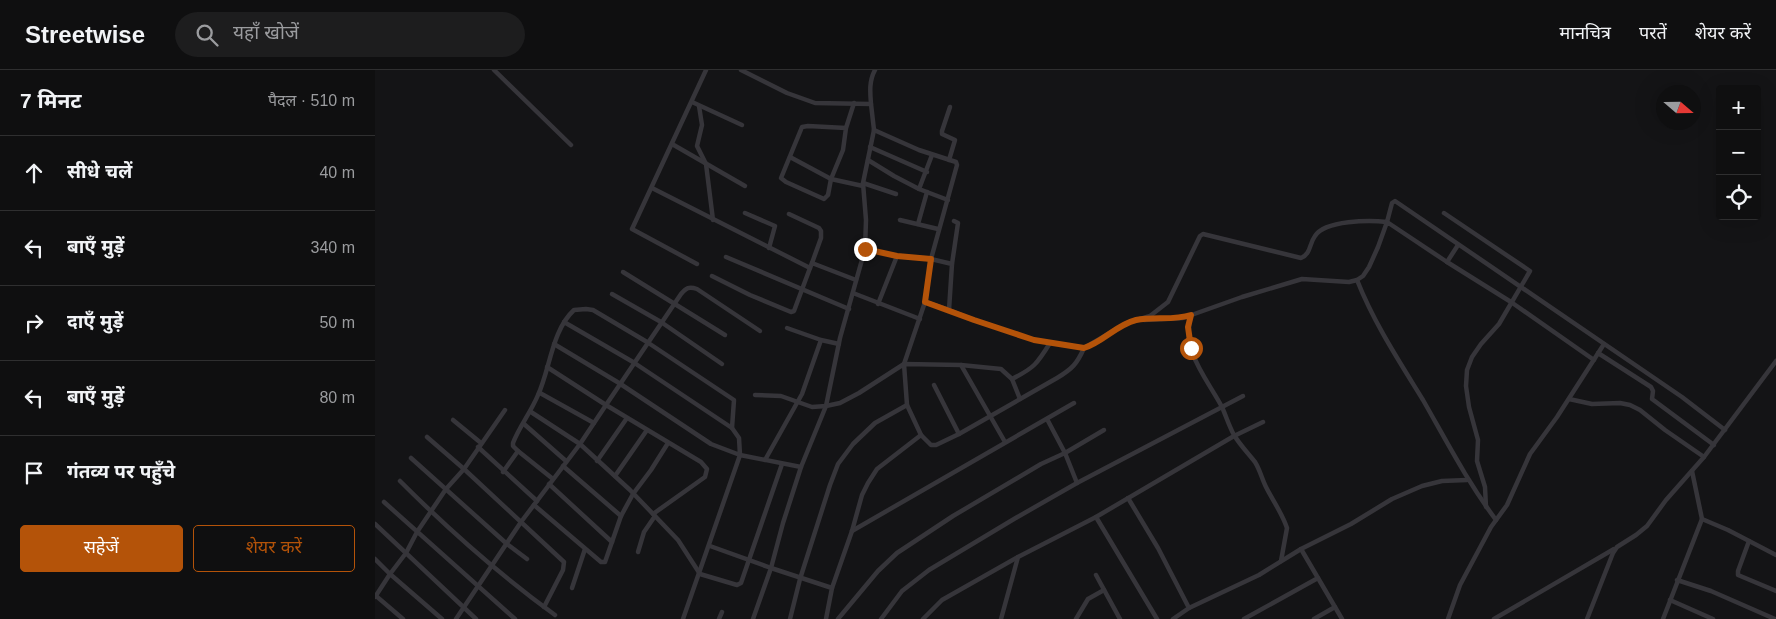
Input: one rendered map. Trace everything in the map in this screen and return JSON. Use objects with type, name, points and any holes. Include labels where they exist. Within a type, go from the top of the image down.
[{"type":"street","points":[[494,70],[571,145]]},
{"type":"street","points":[[697,264],[632,229],[706,70]]},
{"type":"street","points":[[741,70],[805,101],[823,104],[871,104]]},
{"type":"street","points":[[753,619],[771,568],[801,467],[826,406],[839,344],[865,249],[866,220],[863,184],[874,130],[870,89],[875,70]]},
{"type":"street","points":[[692,102],[741,125]]},
{"type":"street","points":[[846,128],[802,127],[781,178],[824,200],[828,195],[831,179],[843,150],[846,128],[853,103]]},
{"type":"street","points":[[699,106],[702,125],[697,146],[706,164],[713,220]]},
{"type":"street","points":[[949,160],[955,140],[942,134],[942,131],[951,107]]},
{"type":"street","points":[[874,130],[932,155],[956,162],[957,165],[938,229],[931,259],[925,302],[904,364],[907,405],[921,435],[931,445],[936,445],[959,434],[1069,370],[1078,363],[1084,348]]},
{"type":"street","points":[[672,144],[745,186]]},
{"type":"street","points":[[870,147],[927,172]]},
{"type":"street","points":[[919,189],[932,155]]},
{"type":"street","points":[[791,157],[831,179],[863,184],[896,194]]},
{"type":"street","points":[[868,160],[919,189],[948,200]]},
{"type":"street","points":[[651,188],[769,248],[856,280]]},
{"type":"street","points":[[918,224],[927,192]]},
{"type":"street","points":[[1138,320],[1183,318],[1242,297],[1302,279],[1349,282],[1357,280],[1363,276],[1379,247],[1391,203],[1395,201],[1681,397],[1725,430]]},
{"type":"street","points":[[745,213],[775,226],[776,229],[769,248]]},
{"type":"street","points":[[1445,213],[1530,271],[1499,324],[1472,357],[1467,370],[1466,386],[1469,407],[1478,440],[1477,461],[1485,487],[1486,507]]},
{"type":"street","points":[[712,276],[750,295],[791,312],[794,311],[821,238],[821,231],[819,228],[789,214]]},
{"type":"street","points":[[900,220],[938,229]]},
{"type":"street","points":[[949,310],[952,264],[958,223],[954,221]]},
{"type":"street","points":[[925,302],[1034,340],[1084,348],[1109,333],[1150,316],[1168,302],[1200,236],[1203,234],[1301,258],[1308,254],[1315,235],[1320,230],[1349,221],[1387,222],[1511,302],[1593,360]]},
{"type":"street","points":[[1447,262],[1458,245]]},
{"type":"street","points":[[865,249],[952,264]]},
{"type":"street","points":[[878,304],[897,256]]},
{"type":"street","points":[[726,257],[849,310]]},
{"type":"street","points":[[623,272],[725,335]]},
{"type":"street","points":[[1357,280],[1369,310],[1467,480],[1496,520]]},
{"type":"street","points":[[456,619],[521,522],[580,444],[633,362],[687,288],[697,288],[760,331]]},
{"type":"street","points":[[853,293],[920,319]]},
{"type":"street","points":[[611,294],[661,322],[722,364]]},
{"type":"street","points":[[553,479],[518,451],[513,444],[540,393],[554,344],[564,322],[574,310],[586,308],[593,310],[647,342],[734,400],[732,428]]},
{"type":"street","points":[[1191,315],[1188,334],[1197,367],[1222,407],[1234,436],[1257,465],[1266,489],[1280,511],[1287,528],[1281,561]]},
{"type":"street","points":[[564,322],[633,362],[732,428],[739,438],[740,455],[683,619]]},
{"type":"street","points":[[787,328],[839,344]]},
{"type":"street","points":[[765,460],[802,394],[821,340]]},
{"type":"street","points":[[1012,379],[1032,369],[1040,360],[1050,342]]},
{"type":"street","points":[[554,344],[619,383],[711,444],[740,455],[801,467]]},
{"type":"street","points":[[1448,619],[1460,585],[1491,528],[1507,505],[1530,454],[1569,399],[1604,344]]},
{"type":"street","points":[[1598,354],[1651,388],[1653,391],[1652,399],[1714,445]]},
{"type":"street","points":[[1495,619],[1617,547],[1647,526],[1666,500],[1704,458],[1776,361]]},
{"type":"street","points":[[755,395],[781,396],[812,407],[826,406],[840,403],[859,393],[904,364],[961,365],[1001,369],[1012,379],[1020,399]]},
{"type":"street","points":[[961,365],[1005,442]]},
{"type":"street","points":[[547,367],[701,462],[708,472],[654,515],[643,532],[638,552]]},
{"type":"street","points":[[935,385],[959,434]]},
{"type":"street","points":[[540,393],[594,423]]},
{"type":"street","points":[[881,619],[902,591],[929,570],[1077,484],[1243,396]]},
{"type":"street","points":[[1569,399],[1592,404],[1620,403],[1630,405],[1640,410],[1704,458]]},
{"type":"street","points":[[852,531],[1074,403]]},
{"type":"street","points":[[790,619],[800,579],[838,464],[853,444],[875,423],[907,405]]},
{"type":"street","points":[[403,619],[375,595],[405,553],[446,488],[464,469],[505,410]]},
{"type":"street","points":[[531,412],[580,444],[615,476],[678,540],[700,574],[734,585],[739,585],[749,560],[782,464]]},
{"type":"street","points":[[597,461],[627,418]]},
{"type":"street","points":[[1047,419],[1065,453],[1077,484]]},
{"type":"street","points":[[453,420],[503,472],[601,562],[605,562],[621,516],[633,494],[668,443]]},
{"type":"street","points":[[923,619],[942,600],[1018,557],[1096,517],[1234,436],[1263,422]]},
{"type":"street","points":[[524,424],[567,461]]},
{"type":"street","points":[[615,476],[647,430]]},
{"type":"street","points":[[837,619],[877,571],[897,553],[953,516],[1041,464],[1065,453],[1104,430]]},
{"type":"street","points":[[826,619],[832,588],[852,531],[862,495],[877,468],[921,435]]},
{"type":"street","points":[[427,437],[564,562],[565,565],[544,607]]},
{"type":"street","points":[[503,472],[518,451]]},
{"type":"street","points":[[411,458],[507,544],[527,559]]},
{"type":"street","points":[[563,466],[621,516]]},
{"type":"street","points":[[1663,619],[1702,519],[1693,471]]},
{"type":"street","points":[[1173,619],[1189,608],[1259,575],[1301,549],[1351,524],[1392,499],[1422,486],[1467,480]]},
{"type":"street","points":[[400,481],[493,565],[555,615]]},
{"type":"street","points":[[549,484],[612,542]]},
{"type":"street","points":[[1128,498],[1158,548],[1189,608]]},
{"type":"street","points":[[384,502],[515,619]]},
{"type":"street","points":[[1096,517],[1157,619]]},
{"type":"street","points":[[1702,519],[1776,555]]},
{"type":"street","points":[[375,524],[476,619]]},
{"type":"street","points":[[1749,541],[1738,574],[1776,591]]},
{"type":"street","points":[[709,546],[800,579],[832,588]]},
{"type":"street","points":[[1587,619],[1610,559],[1617,547]]},
{"type":"street","points":[[572,588],[585,549]]},
{"type":"street","points":[[1301,549],[1342,619]]},
{"type":"street","points":[[1001,619],[1018,557]]},
{"type":"street","points":[[375,559],[442,619]]},
{"type":"street","points":[[1096,575],[1120,619]]},
{"type":"street","points":[[1243,619],[1318,578]]},
{"type":"street","points":[[1677,580],[1727,598],[1775,619]]},
{"type":"street","points":[[1076,619],[1088,599],[1104,590]]},
{"type":"street","points":[[1670,600],[1713,619]]},
{"type":"street","points":[[1313,619],[1335,607]]},
{"type":"street","points":[[719,619],[722,612]]},
{"type":"route","points":[[865,249],[897,256],[931,259],[925,302],[1034,340],[1084,348],[1127,323],[1138,320],[1183,318],[1191,315],[1188,334],[1191,348]]}]
